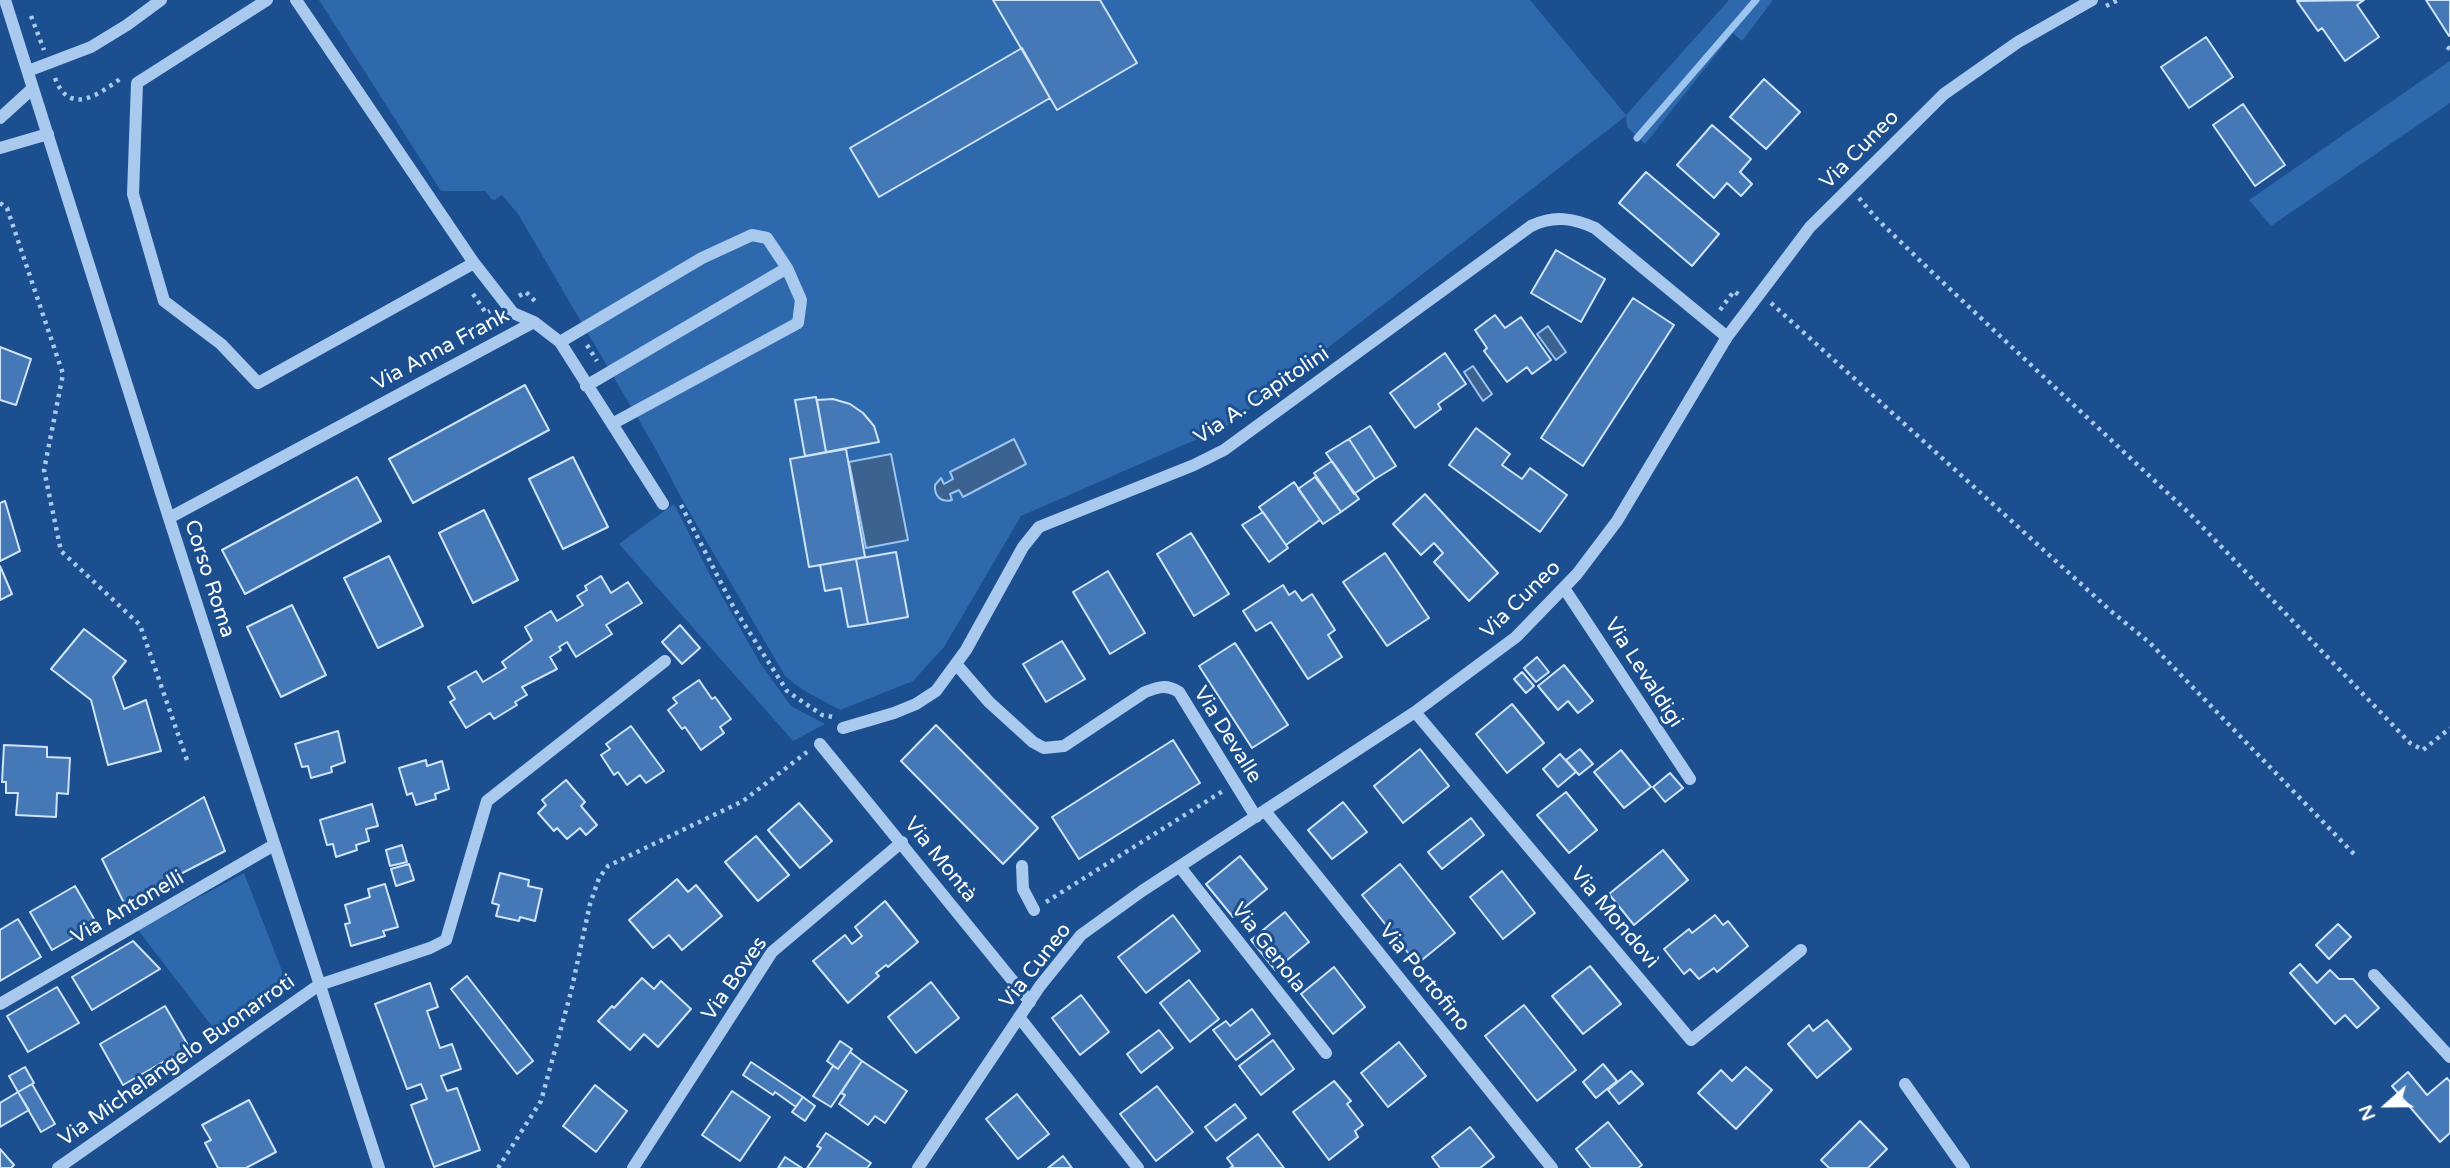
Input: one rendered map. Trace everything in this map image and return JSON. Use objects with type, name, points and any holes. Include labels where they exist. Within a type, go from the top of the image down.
[{"type":"street","name":"Corso Roma","points":[[5,0],[379,1168]]},
{"type":"street","points":[[28,71],[91,47],[161,0]]},
{"type":"street","points":[[267,0],[136,83],[134,194],[164,301],[221,344],[258,383],[474,263]]},
{"type":"street","points":[[296,0],[474,263],[513,313],[534,322]]},
{"type":"street","name":"Via Cuneo","points":[[918,1168],[1019,1017],[1081,935],[1415,712],[1516,637],[1577,573],[1617,520],[1727,337],[1810,228],[1944,94],[2018,42],[2095,5]]},
{"type":"street","points":[[0,118],[33,88]]},
{"type":"street","points":[[0,148],[48,134]]},
{"type":"street","name":"Via A. Capitolini","points":[[843,724],[894,713],[916,704],[936,691],[956,664],[1024,547],[1039,527],[1194,465],[1224,450],[1531,226],[1559,218],[1578,220],[1595,228],[1727,337]]},
{"type":"street","points":[[560,342],[702,258],[752,235],[767,238],[787,268],[801,300],[798,323],[612,424]]},
{"type":"street","points":[[586,386],[787,268]]},
{"type":"street","name":"Via Anna Frank","points":[[169,518],[534,322],[560,342],[663,503]]},
{"type":"street","name":"Via Levaldigi","points":[[1564,588],[1690,779]]},
{"type":"street","name":"Via Michelangelo Buonarroti","points":[[58,1168],[319,985],[430,948],[446,940],[487,801],[665,662]]},
{"type":"street","name":"Via Devalle","points":[[956,664],[989,702],[1033,742],[1044,748],[1064,747],[1145,692],[1159,687],[1170,687],[1179,692],[1235,783],[1261,814]]},
{"type":"street","name":"Via Mondovì","points":[[1415,712],[1691,1040],[1801,950]]},
{"type":"street","name":"Via Montà","points":[[820,744],[1030,1002]]},
{"type":"street","name":"Via Portofino","points":[[1261,814],[1552,1168]]},
{"type":"street","name":"Via Boves","points":[[633,1168],[772,953],[902,842]]},
{"type":"street","name":"Via Antonelli","points":[[0,1004],[274,845]]},
{"type":"street","points":[[1022,866],[1023,889],[1034,910]]},
{"type":"street","name":"Via Genola","points":[[1180,867],[1326,1053]]},
{"type":"street","points":[[2374,975],[2450,1057]]},
{"type":"street","points":[[1019,1017],[1138,1168]]},
{"type":"street","points":[[1905,1084],[1964,1168]]},
{"type":"path","points":[[2095,5],[2118,0]]},
{"type":"path","points":[[1853,201],[1858,196],[1876,218],[1926,266],[2189,513],[2410,743],[2423,750],[2450,728]]},
{"type":"path","points":[[0,203],[7,208],[63,374],[44,470],[61,551],[140,625],[188,763]]},
{"type":"path","points":[[458,272],[486,313],[526,292],[539,305]]},
{"type":"path","points":[[1714,312],[1720,310],[1734,291],[1751,304]]},
{"type":"path","points":[[1760,293],[2112,612],[2150,643],[2355,855]]},
{"type":"path","points":[[579,331],[605,375]]},
{"type":"path","points":[[677,497],[734,608],[787,691],[822,715],[843,724]]},
{"type":"path","points":[[498,1168],[541,1101],[571,992],[590,904],[599,878],[608,866],[743,801],[820,744]]},
{"type":"path","points":[[1034,910],[1235,783]]},
{"type":"shaded area","points":[[319,0],[1530,0],[1626,115],[1729,0],[1773,0],[1742,41],[1733,33],[1645,144],[1627,127],[1626,116],[1227,426],[1021,516],[944,647],[913,681],[840,710],[803,690],[785,676],[518,214],[502,195],[495,200],[491,199],[486,191],[441,191]]},
{"type":"shaded area","points":[[2450,61],[2450,103],[2271,226],[2249,200]]},
{"type":"shaded area","points":[[1548,326],[1566,352],[1556,360],[1537,334]]},
{"type":"shaded area","points":[[1473,366],[1492,394],[1483,401],[1464,372]]},
{"type":"shaded area","points":[[1014,439],[1026,464],[963,497],[959,490],[950,494],[952,500],[945,501],[937,496],[935,485],[941,478],[944,484],[953,479],[950,472]]},
{"type":"shaded area","points":[[891,454],[908,540],[866,548],[849,462]]},
{"type":"shaded area","points":[[674,504],[710,575],[760,663],[791,706],[825,724],[793,741],[619,544]]},
{"type":"shaded area","points":[[244,873],[289,989],[221,1038],[138,930]]},
{"type":"building","points":[[993,0],[1100,0],[1137,63],[1057,110]]},
{"type":"building","points":[[2364,0],[2357,5],[2379,37],[2345,61],[2322,28],[2318,31],[2297,1]]},
{"type":"building","points":[[2426,0],[2450,0],[2449,36]]},
{"type":"building","points":[[2206,37],[2233,77],[2189,108],[2161,67]]},
{"type":"building","points":[[1022,48],[1050,98],[879,197],[850,148]]},
{"type":"building","points":[[1764,79],[1800,112],[1766,149],[1730,117]]},
{"type":"building","points":[[2243,104],[2285,165],[2255,186],[2213,125]]},
{"type":"building","points":[[1712,125],[1751,159],[1740,172],[1752,184],[1741,196],[1727,183],[1714,198],[1677,165]]},
{"type":"building","points":[[1646,172],[1719,234],[1692,266],[1619,203]]},
{"type":"building","points":[[1556,250],[1605,279],[1581,322],[1531,293]]},
{"type":"building","points":[[1633,298],[1674,325],[1583,466],[1541,438]]},
{"type":"building","points":[[1495,315],[1505,328],[1521,317],[1551,360],[1532,374],[1527,367],[1507,382],[1484,351],[1487,348],[1475,330]]},
{"type":"building","points":[[0,347],[31,359],[16,405],[0,400]]},
{"type":"building","points":[[1445,353],[1466,384],[1438,404],[1441,409],[1415,428],[1390,393]]},
{"type":"building","points":[[525,385],[549,430],[413,503],[389,459]]},
{"type":"building","points":[[816,397],[826,452],[805,456],[795,400]]},
{"type":"building","points":[[833,399],[850,404],[863,413],[874,426],[879,442],[826,452],[817,400]]},
{"type":"building","points":[[1370,426],[1396,466],[1375,479],[1349,439]]},
{"type":"building","points":[[1476,428],[1510,454],[1502,465],[1522,479],[1530,468],[1567,495],[1540,532],[1449,465]]},
{"type":"building","points":[[1349,439],[1375,479],[1354,494],[1326,453]]},
{"type":"building","points":[[846,449],[865,557],[809,567],[790,459]]},
{"type":"building","points":[[573,457],[608,527],[563,549],[529,479]]},
{"type":"building","points":[[1332,461],[1359,499],[1341,512],[1314,473]]},
{"type":"building","points":[[357,477],[381,521],[245,594],[222,550]]},
{"type":"building","points":[[1315,477],[1341,512],[1323,524],[1298,489]]},
{"type":"building","points":[[1294,482],[1320,520],[1286,545],[1259,507]]},
{"type":"building","points":[[1425,494],[1498,573],[1469,601],[1434,562],[1443,553],[1434,543],[1421,555],[1393,524]]},
{"type":"building","points":[[5,501],[20,551],[0,561],[0,503]]},
{"type":"building","points":[[484,510],[518,580],[473,603],[439,533]]},
{"type":"building","points":[[1263,512],[1288,548],[1269,562],[1242,525]]},
{"type":"building","points":[[1191,533],[1229,594],[1194,616],[1157,554]]},
{"type":"building","points":[[896,552],[908,617],[868,624],[856,559]]},
{"type":"building","points":[[1385,553],[1429,618],[1387,646],[1343,582]]},
{"type":"building","points":[[389,556],[423,626],[378,648],[344,578]]},
{"type":"building","points":[[856,559],[868,624],[848,627],[841,588],[825,591],[820,565]]},
{"type":"building","points":[[0,566],[12,594],[0,600]]},
{"type":"building","points":[[1108,571],[1145,633],[1110,654],[1073,592]]},
{"type":"building","points":[[601,576],[611,593],[628,582],[642,603],[606,625],[612,634],[576,657],[567,642],[559,647],[561,650],[550,657],[557,669],[522,687],[527,695],[515,702],[517,705],[494,719],[490,713],[466,728],[450,702],[455,699],[448,687],[476,671],[483,682],[506,668],[502,662],[532,640],[525,627],[551,611],[557,621],[583,605],[577,596],[587,590],[585,586]]},
{"type":"building","points":[[1283,585],[1289,595],[1295,591],[1302,601],[1312,594],[1335,630],[1328,635],[1342,657],[1308,679],[1271,622],[1256,631],[1243,611]]},
{"type":"building","points":[[292,605],[326,675],[281,697],[247,627]]},
{"type":"building","points":[[680,625],[700,648],[682,664],[662,642]]},
{"type":"building","points":[[84,629],[126,661],[113,677],[124,709],[146,700],[161,751],[108,765],[91,700],[51,669]]},
{"type":"building","points":[[1062,641],[1085,679],[1046,702],[1023,664]]},
{"type":"building","points":[[1235,643],[1288,725],[1252,748],[1199,666]]},
{"type":"building","points":[[1537,657],[1549,672],[1536,682],[1524,668]]},
{"type":"building","points":[[1564,665],[1593,701],[1578,713],[1568,701],[1558,710],[1538,686]]},
{"type":"building","points":[[1522,672],[1534,686],[1526,693],[1514,679]]},
{"type":"building","points":[[699,680],[731,719],[720,727],[724,733],[701,750],[685,727],[682,729],[668,710],[677,703],[673,698]]},
{"type":"building","points":[[1512,704],[1544,743],[1507,773],[1476,734]]},
{"type":"building","points":[[936,725],[1038,828],[1003,864],[901,761]]},
{"type":"building","points":[[631,726],[664,771],[646,783],[640,775],[627,785],[618,772],[614,775],[601,755],[610,749],[606,744]]},
{"type":"building","points":[[338,731],[345,762],[331,767],[332,772],[311,778],[308,766],[302,767],[295,744]]},
{"type":"building","points":[[1173,740],[1200,783],[1079,859],[1052,817]]},
{"type":"building","points":[[4,745],[47,747],[47,757],[70,758],[68,794],[57,793],[56,817],[16,815],[18,793],[6,793],[6,782],[2,782]]},
{"type":"building","points":[[1420,749],[1449,786],[1403,823],[1374,786]]},
{"type":"building","points":[[1580,749],[1593,764],[1579,775],[1566,760]]},
{"type":"building","points":[[1621,750],[1651,787],[1624,808],[1594,772]]},
{"type":"building","points":[[1560,754],[1576,772],[1558,787],[1543,769]]},
{"type":"building","points":[[426,760],[427,766],[442,761],[449,789],[435,794],[436,799],[416,805],[412,793],[407,795],[399,768]]},
{"type":"building","points":[[1670,773],[1683,788],[1665,802],[1653,787]]},
{"type":"building","points":[[566,780],[585,802],[581,806],[597,825],[586,835],[580,828],[567,839],[557,828],[554,831],[538,813],[546,805],[542,800]]},
{"type":"building","points":[[1566,792],[1597,830],[1569,853],[1537,815]]},
{"type":"building","points":[[204,797],[225,851],[124,903],[102,859]]},
{"type":"building","points":[[1343,802],[1367,832],[1332,859],[1308,830]]},
{"type":"building","points":[[799,803],[832,841],[800,868],[768,830]]},
{"type":"building","points":[[372,804],[378,826],[366,829],[369,841],[356,845],[357,850],[336,857],[333,844],[327,845],[320,820]]},
{"type":"building","points":[[1471,818],[1484,835],[1442,869],[1428,852]]},
{"type":"building","points":[[756,836],[789,875],[758,901],[725,862]]},
{"type":"building","points":[[402,845],[407,862],[390,866],[386,850]]},
{"type":"building","points":[[1663,850],[1688,880],[1634,925],[1609,894]]},
{"type":"building","points":[[1240,856],[1267,889],[1233,917],[1206,884]]},
{"type":"building","points":[[409,864],[414,880],[396,886],[391,869]]},
{"type":"building","points":[[1400,864],[1455,933],[1417,964],[1362,895]]},
{"type":"building","points":[[1502,871],[1535,913],[1503,939],[1470,897]]},
{"type":"building","points":[[500,873],[529,880],[528,886],[542,889],[535,921],[496,916],[499,905],[492,903]]},
{"type":"building","points":[[677,879],[688,892],[696,885],[722,916],[682,950],[669,935],[653,948],[629,920]]},
{"type":"building","points":[[385,884],[398,927],[383,931],[385,936],[351,946],[345,924],[350,923],[345,905],[370,897],[368,889]]},
{"type":"building","points":[[75,886],[97,924],[52,950],[30,912]]},
{"type":"building","points":[[885,901],[918,942],[888,967],[886,965],[876,973],[879,976],[848,1003],[813,961],[845,935],[852,944],[862,936],[855,927]]},
{"type":"building","points":[[1285,912],[1309,942],[1275,970],[1251,940]]},
{"type":"building","points":[[1173,915],[1200,951],[1146,993],[1118,957]]},
{"type":"building","points":[[1715,915],[1723,925],[1728,921],[1748,946],[1717,972],[1714,968],[1699,979],[1690,969],[1684,974],[1664,949],[1689,929],[1692,933]]},
{"type":"building","points":[[18,919],[41,957],[0,981],[0,930]]},
{"type":"building","points":[[2338,924],[2351,937],[2329,959],[2316,945]]},
{"type":"building","points":[[133,941],[160,969],[92,1010],[72,977]]},
{"type":"building","points":[[2300,964],[2317,983],[2330,970],[2339,979],[2353,979],[2379,1008],[2357,1028],[2345,1015],[2335,1024],[2290,973]]},
{"type":"building","points":[[1590,966],[1621,1004],[1583,1034],[1552,996]]},
{"type":"building","points":[[1334,967],[1365,1007],[1333,1034],[1301,994]]},
{"type":"building","points":[[467,976],[533,1061],[517,1074],[451,989]]},
{"type":"building","points":[[642,978],[654,989],[661,981],[691,1009],[658,1047],[644,1034],[630,1050],[598,1021]]},
{"type":"building","points":[[1189,980],[1219,1019],[1190,1042],[1160,1003]]},
{"type":"building","points":[[931,982],[959,1018],[916,1053],[888,1017]]},
{"type":"building","points":[[430,983],[438,1007],[427,1011],[440,1048],[452,1044],[461,1069],[441,1076],[447,1091],[457,1088],[480,1150],[434,1167],[411,1105],[427,1099],[421,1084],[407,1089],[375,1004]]},
{"type":"building","points":[[57,987],[79,1023],[28,1052],[7,1016]]},
{"type":"building","points":[[1081,995],[1109,1032],[1080,1055],[1052,1018]]},
{"type":"building","points":[[1524,1005],[1576,1070],[1537,1101],[1485,1036]]},
{"type":"building","points":[[165,1006],[189,1047],[123,1085],[100,1044]]},
{"type":"building","points":[[1252,1009],[1270,1034],[1236,1060],[1213,1030],[1226,1021],[1230,1026]]},
{"type":"building","points":[[1827,1020],[1851,1049],[1817,1078],[1788,1044],[1809,1025],[1813,1031]]},
{"type":"building","points":[[1159,1030],[1173,1048],[1141,1073],[1127,1054]]},
{"type":"building","points":[[1273,1040],[1294,1069],[1261,1095],[1239,1066]]},
{"type":"building","points":[[840,1041],[852,1049],[838,1069],[827,1061]]},
{"type":"building","points":[[1399,1042],[1426,1076],[1388,1107],[1361,1073]]},
{"type":"building","points":[[850,1052],[862,1061],[831,1107],[813,1096],[833,1066],[838,1069]]},
{"type":"building","points":[[862,1061],[907,1091],[885,1123],[875,1116],[868,1125],[839,1104],[845,1095],[841,1093]]},
{"type":"building","points":[[751,1062],[803,1097],[796,1107],[743,1075]]},
{"type":"building","points":[[1603,1064],[1617,1081],[1596,1098],[1583,1082]]},
{"type":"building","points":[[25,1067],[34,1083],[18,1092],[9,1076]]},
{"type":"building","points":[[1746,1067],[1772,1090],[1736,1129],[1698,1093],[1721,1070],[1732,1081]]},
{"type":"building","points":[[1631,1071],[1643,1084],[1619,1104],[1608,1090]]},
{"type":"building","points":[[2408,1072],[2427,1095],[2447,1078],[2450,1082],[2450,1133],[2440,1142],[2392,1086]]},
{"type":"building","points":[[1334,1081],[1351,1101],[1347,1104],[1363,1125],[1355,1131],[1358,1137],[1329,1160],[1293,1112]]},
{"type":"building","points":[[32,1084],[55,1124],[41,1132],[18,1092]]},
{"type":"building","points":[[595,1085],[627,1111],[596,1152],[563,1126]]},
{"type":"building","points":[[1157,1086],[1193,1132],[1156,1161],[1120,1114]]},
{"type":"building","points":[[732,1091],[770,1117],[740,1161],[702,1135]]},
{"type":"building","points":[[18,1092],[29,1110],[0,1127],[0,1103]]},
{"type":"building","points":[[1017,1094],[1049,1134],[1018,1159],[986,1119]]},
{"type":"building","points":[[803,1097],[815,1106],[805,1121],[792,1112]]},
{"type":"building","points":[[249,1100],[276,1152],[246,1168],[218,1168],[205,1143],[211,1140],[202,1125]]},
{"type":"building","points":[[1235,1104],[1246,1118],[1216,1141],[1205,1127]]},
{"type":"building","points":[[1860,1121],[1887,1149],[1868,1168],[1829,1168],[1821,1160]]},
{"type":"building","points":[[1608,1122],[1642,1165],[1638,1168],[1591,1168],[1576,1149]]},
{"type":"building","points":[[1470,1127],[1494,1157],[1480,1168],[1440,1168],[1432,1157]]},
{"type":"building","points":[[826,1133],[871,1163],[867,1168],[807,1168],[821,1148],[817,1146]]},
{"type":"building","points":[[1258,1134],[1284,1168],[1230,1168],[1233,1166],[1227,1158]]},
{"type":"building","points":[[0,1149],[14,1165],[11,1168],[0,1168]]},
{"type":"building","points":[[1063,1156],[1072,1168],[1048,1168]]},
{"type":"building","points":[[785,1157],[802,1168],[778,1168]]},
{"type":"waterway","points":[[1637,138],[1756,0]]}]
